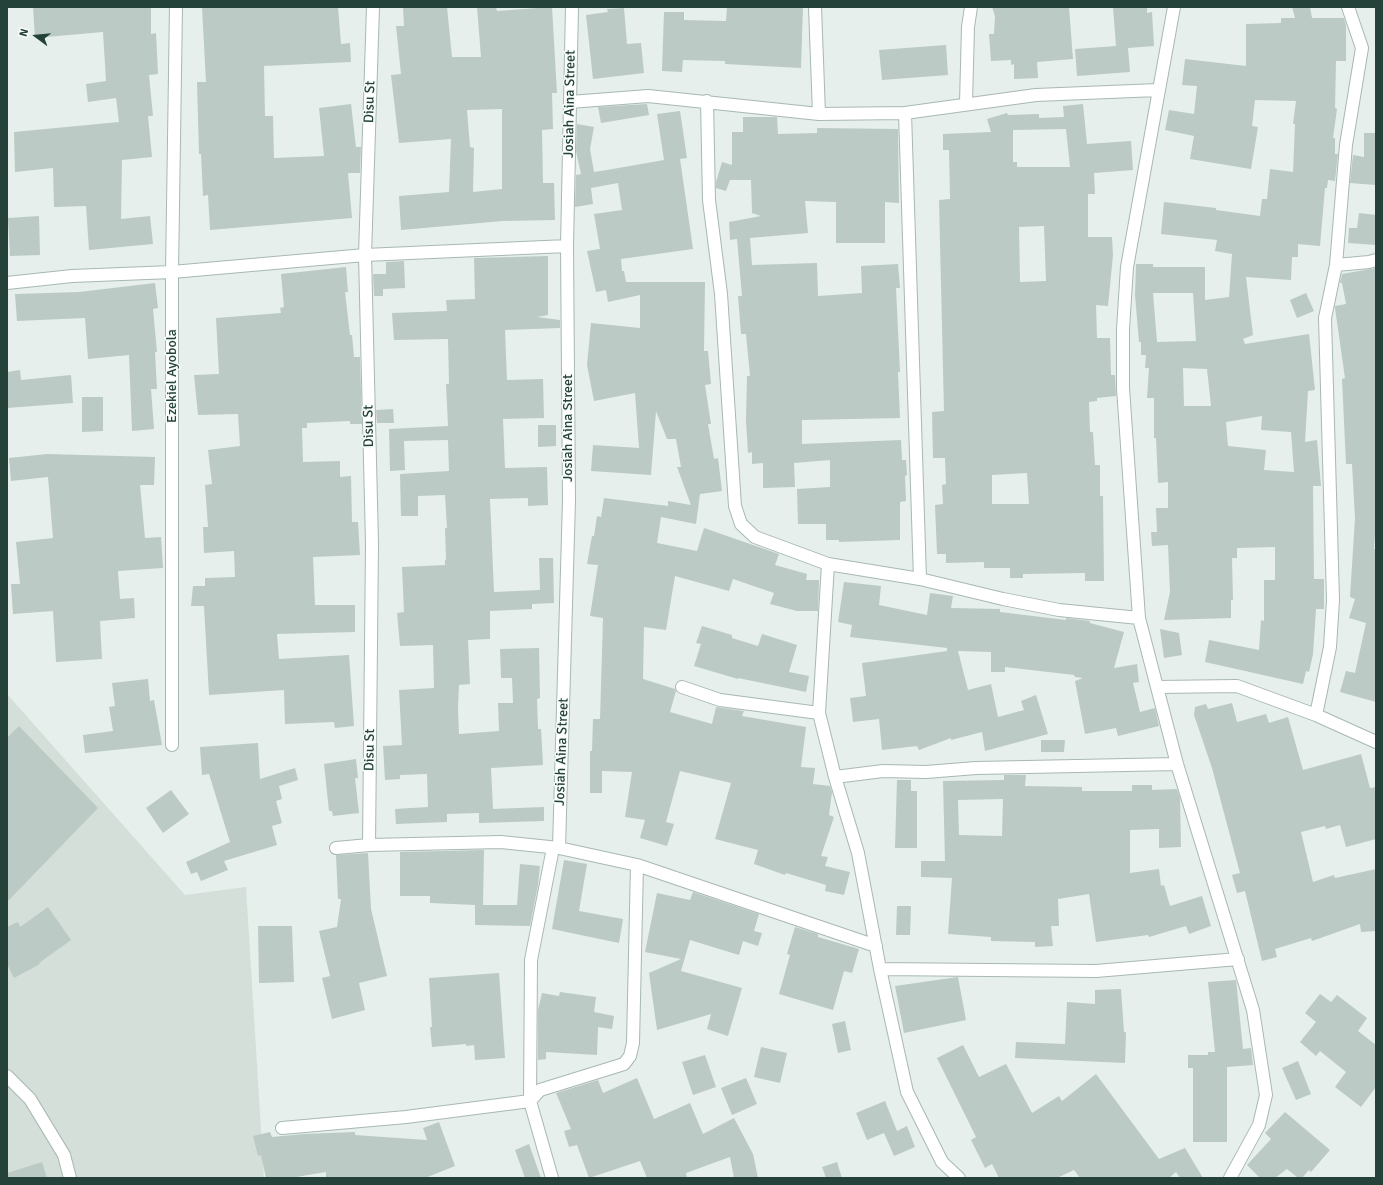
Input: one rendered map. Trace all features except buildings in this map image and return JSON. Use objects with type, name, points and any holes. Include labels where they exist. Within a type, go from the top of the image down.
[{"type":"street","name":"Ezekiel Ayobola","points":[[172,745],[172,272],[176,7]]},
{"type":"street","name":"Disu St","points":[[369,844],[372,543],[365,255],[373,7]]},
{"type":"street","name":"Josiah Aina Street","points":[[552,1178],[530,1101],[531,960],[556,848],[569,500],[567,246],[572,7]]},
{"type":"street","points":[[815,7],[819,114]]},
{"type":"street","points":[[966,103],[968,27],[971,7]]},
{"type":"street","points":[[1174,7],[1127,267],[1123,329],[1126,439],[1139,618],[1177,764],[1253,1010],[1266,1095],[1259,1125],[1230,1178]]},
{"type":"street","points":[[1316,715],[1330,647],[1333,600],[1325,318],[1336,266],[1346,145],[1362,48],[1348,7]]},
{"type":"street","points":[[570,102],[648,96],[707,101],[819,114],[905,112],[966,103],[1050,94],[1158,90]]},
{"type":"street","points":[[707,101],[709,200],[722,294],[735,506],[740,524],[756,537],[828,564],[920,579],[1003,599],[1059,610],[1139,618]]},
{"type":"street","points":[[905,112],[920,579]]},
{"type":"street","points":[[7,283],[72,276],[172,272],[365,255],[567,246]]},
{"type":"street","points":[[1336,266],[1376,260]]},
{"type":"street","points":[[828,564],[819,714],[835,777],[858,853],[880,969],[907,1092],[942,1162],[959,1178]]},
{"type":"street","points":[[1157,687],[1238,686],[1316,715],[1376,742]]},
{"type":"street","points":[[682,687],[720,700],[819,714]]},
{"type":"street","points":[[835,777],[883,771],[926,772],[976,768],[1177,764]]},
{"type":"street","points":[[336,848],[369,844],[501,842],[556,848],[637,865],[876,946]]},
{"type":"street","points":[[282,1128],[406,1117],[530,1101],[540,1090],[624,1064],[630,1056],[633,1043],[637,865]]},
{"type":"street","points":[[880,969],[1096,971],[1238,959]]},
{"type":"street","points":[[7,1076],[30,1099],[64,1155],[70,1178]]},
{"type":"shaded area","points":[[7,694],[185,895],[246,887],[264,1178],[7,1178]]}]
